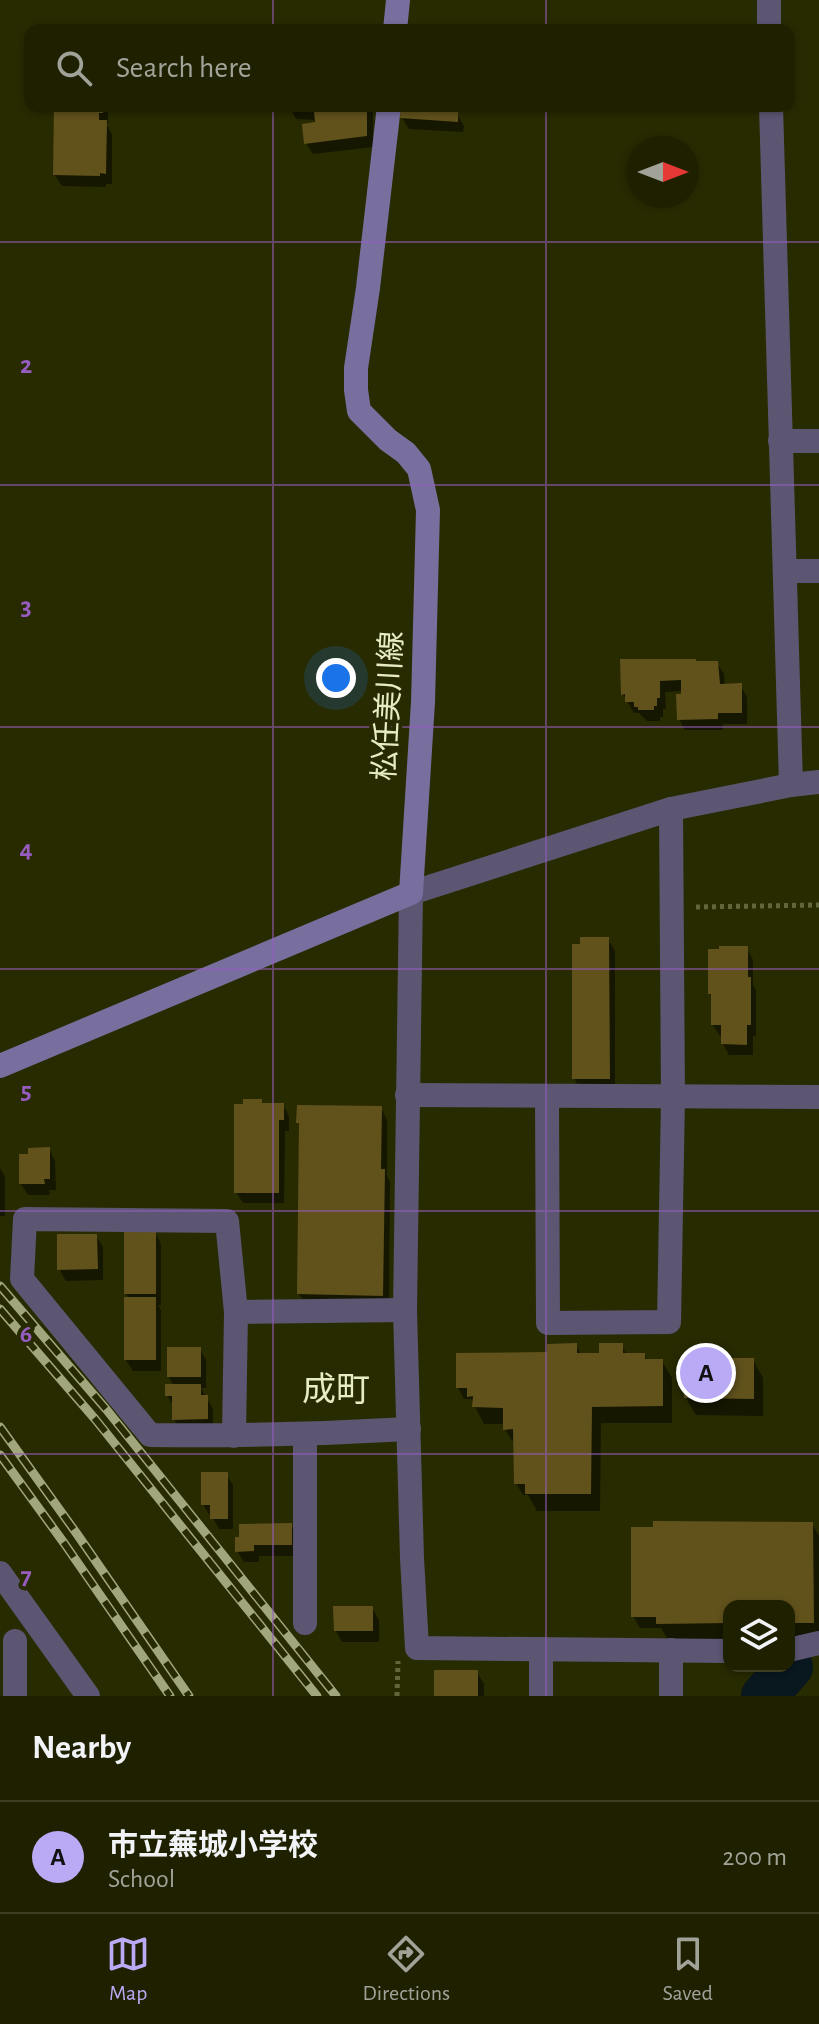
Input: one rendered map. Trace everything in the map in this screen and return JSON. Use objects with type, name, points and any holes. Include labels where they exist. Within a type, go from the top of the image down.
[{"type":"main road","points":[[396,24],[398,0]]},
{"type":"main road","name":"松任美川線","points":[[388,112],[356,368],[356,390],[359,411],[406,453],[419,469],[428,510],[423,702],[411,893]]},
{"type":"main road","points":[[0,1066],[411,893]]},
{"type":"street","points":[[769,0],[769,24]]},
{"type":"street","points":[[771,112],[791,785]]},
{"type":"street","points":[[780,441],[819,441]]},
{"type":"street","points":[[785,571],[819,571]]},
{"type":"street","points":[[723,1651],[417,1648],[405,1310],[411,893],[671,809],[819,782]]},
{"type":"street","points":[[547,1097],[548,1323],[669,1322],[673,1098],[671,809]]},
{"type":"street","points":[[407,1095],[819,1097]]},
{"type":"street","points":[[234,1436],[236,1312],[227,1221],[25,1219],[22,1279],[150,1435],[234,1436],[305,1435],[409,1429]]},
{"type":"street","points":[[236,1312],[405,1310]]},
{"type":"street","points":[[305,1435],[305,1623]]},
{"type":"street","points":[[0,1573],[88,1696]]},
{"type":"street","points":[[15,1696],[7,1641],[38,1624]]},
{"type":"street","points":[[795,1649],[819,1643]]},
{"type":"street","points":[[541,1649],[541,1696]]},
{"type":"street","points":[[671,1650],[671,1696]]},
{"type":"path","points":[[673,907],[819,905]]},
{"type":"building","points":[[54,112],[103,112],[99,113],[99,120],[107,120],[106,174],[53,175]]},
{"type":"building","points":[[314,112],[367,112],[367,136],[304,144],[302,124],[315,122]]},
{"type":"building","points":[[400,112],[458,112],[458,122],[400,118]]},
{"type":"building","points":[[620,659],[718,661],[720,684],[742,683],[742,713],[718,713],[718,719],[677,720],[676,694],[681,694],[681,680],[660,681],[660,698],[657,698],[654,710],[638,710],[634,702],[625,702],[625,694],[621,695]]},
{"type":"building","points":[[580,937],[609,937],[610,1079],[572,1079],[572,944],[580,944]]},
{"type":"building","points":[[719,946],[748,946],[751,1025],[747,1025],[747,1045],[721,1044],[721,1025],[711,1025],[708,949],[719,949]]},
{"type":"building","points":[[243,1099],[284,1103],[284,1120],[279,1120],[279,1193],[234,1193],[234,1104],[243,1104]]},
{"type":"building","points":[[297,1105],[382,1106],[381,1169],[385,1169],[383,1296],[297,1294]]},
{"type":"building","points":[[50,1147],[50,1179],[44,1179],[45,1184],[19,1184],[19,1154],[28,1154],[28,1148]]},
{"type":"building","points":[[124,1230],[156,1230],[156,1294],[124,1294]]},
{"type":"building","points":[[57,1234],[97,1234],[98,1269],[57,1270]]},
{"type":"building","points":[[124,1297],[156,1297],[156,1360],[124,1360]]},
{"type":"building","points":[[577,1343],[577,1353],[599,1353],[599,1343],[623,1343],[623,1353],[645,1353],[645,1359],[663,1359],[663,1406],[592,1407],[591,1494],[525,1494],[525,1484],[514,1484],[513,1429],[503,1430],[503,1408],[472,1407],[473,1396],[467,1397],[467,1388],[456,1388],[456,1353],[547,1352],[547,1344]]},
{"type":"building","points":[[167,1347],[201,1347],[201,1377],[167,1377]]},
{"type":"building","points":[[683,1358],[754,1358],[754,1399],[684,1398]]},
{"type":"building","points":[[165,1384],[201,1384],[201,1395],[208,1395],[208,1419],[172,1420],[172,1396],[165,1396]]},
{"type":"building","points":[[201,1472],[228,1472],[228,1519],[210,1519],[210,1505],[201,1505]]},
{"type":"building","points":[[653,1521],[813,1522],[814,1623],[795,1623],[795,1600],[723,1600],[723,1623],[656,1624],[656,1617],[631,1617],[631,1527],[653,1527]]},
{"type":"building","points":[[292,1523],[292,1545],[254,1545],[254,1551],[235,1552],[239,1524]]},
{"type":"building","points":[[333,1606],[373,1606],[373,1631],[334,1631]]},
{"type":"building","points":[[434,1670],[478,1670],[478,1696],[434,1696]]},
{"type":"waterway","points":[[764,1696],[786,1672]]},
{"type":"railway","points":[[0,1286],[106,1409],[336,1696]]},
{"type":"railway","points":[[0,1309],[95,1419],[317,1696]]},
{"type":"railway","points":[[0,1427],[189,1696]]},
{"type":"railway","points":[[0,1455],[170,1696]]},
{"type":"place","name":"市立蕪城小学校","points":[[706,1373]]},
{"type":"district","name":"成町","points":[[336,1391]]}]
